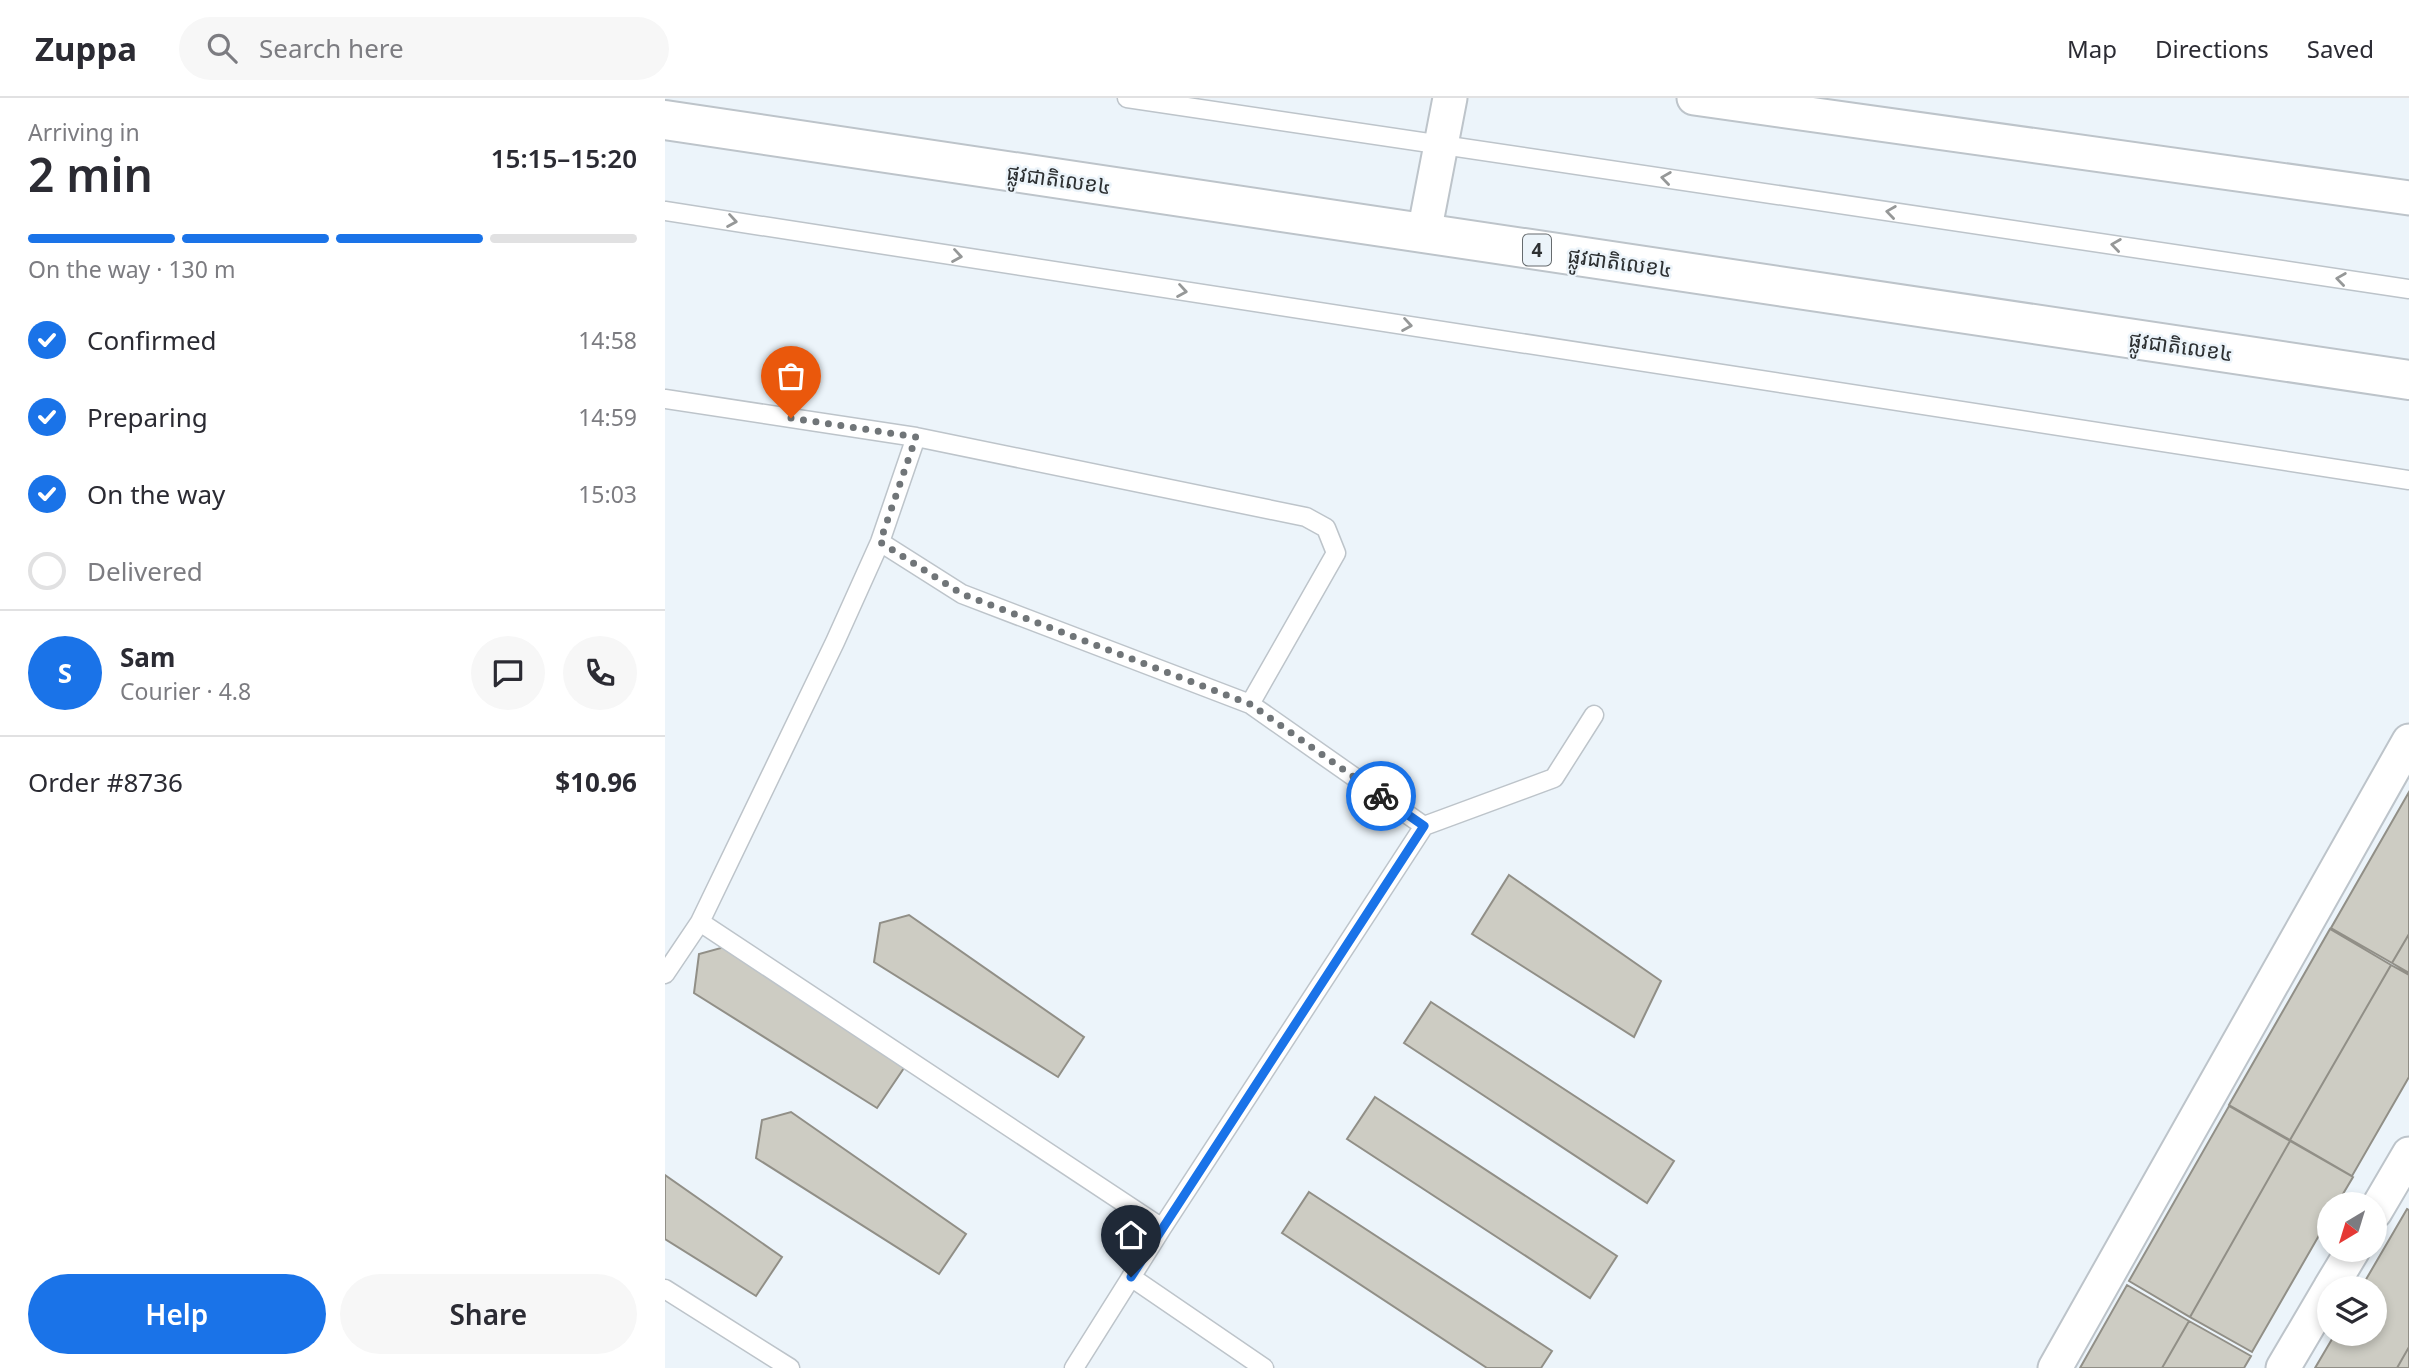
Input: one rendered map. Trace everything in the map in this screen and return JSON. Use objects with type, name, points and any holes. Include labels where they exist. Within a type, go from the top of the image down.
[{"type":"highway","name":"ផ្លូវជាតិលេខ៤","points":[[665,120],[2409,380]]},
{"type":"street","points":[[1424,233],[1450,98]]},
{"type":"street","points":[[1694,98],[2409,198]]},
{"type":"street","points":[[2055,1368],[2409,741]]},
{"type":"street","points":[[2387,1192],[2409,1154]]},
{"type":"street","points":[[2283,1368],[2317,1311]]},
{"type":"lane","points":[[1127,98],[2409,289]]},
{"type":"lane","points":[[665,211],[2409,480]]},
{"type":"lane","points":[[665,399],[916,437],[1306,517],[1326,527],[1336,553],[1250,704]]},
{"type":"lane","points":[[665,974],[700,922],[835,642],[880,542],[916,437]]},
{"type":"lane","points":[[880,542],[962,594],[1250,704],[1424,826]]},
{"type":"lane","points":[[1074,1368],[1424,826],[1554,778],[1594,715]]},
{"type":"lane","points":[[700,922],[1162,1228]]},
{"type":"lane","points":[[1131,1277],[1264,1368]]},
{"type":"lane","points":[[665,1289],[790,1368]]},
{"type":"building","points":[[2409,792],[2409,934],[2392,963],[2331,928]]},
{"type":"building","points":[[1509,875],[1661,981],[1634,1037],[1472,934]]},
{"type":"building","points":[[909,915],[1084,1037],[1058,1077],[874,962],[880,923]]},
{"type":"building","points":[[2330,929],[2391,965],[2290,1140],[2229,1105]]},
{"type":"building","points":[[2409,934],[2409,973],[2392,963]]},
{"type":"building","points":[[728,946],[904,1068],[877,1108],[694,993],[699,954]]},
{"type":"building","points":[[2391,965],[2409,975],[2409,1077],[2352,1176],[2290,1140]]},
{"type":"building","points":[[1431,1002],[1674,1161],[1647,1203],[1404,1043]]},
{"type":"building","points":[[1375,1097],[1617,1256],[1590,1298],[1347,1139]]},
{"type":"building","points":[[2229,1106],[2290,1141],[2190,1317],[2129,1281]]},
{"type":"building","points":[[791,1112],[966,1234],[939,1274],[756,1158],[762,1120]]},
{"type":"building","points":[[2290,1141],[2353,1177],[2344,1192],[2317,1192],[2317,1239],[2252,1352],[2190,1317]]},
{"type":"building","points":[[665,1175],[782,1257],[756,1296],[665,1239]]},
{"type":"building","points":[[1309,1192],[1552,1351],[1541,1368],[1487,1368],[1282,1233]]},
{"type":"building","points":[[2407,1209],[2409,1210],[2409,1347],[2397,1368],[2315,1368],[2328,1346],[2387,1346],[2387,1276],[2368,1276],[2376,1262],[2387,1262],[2387,1243]]},
{"type":"building","points":[[2127,1285],[2189,1321],[2162,1368],[2080,1368]]},
{"type":"building","points":[[2189,1321],[2251,1356],[2244,1368],[2162,1368]]},
{"type":"building","points":[[2409,1347],[2409,1368],[2397,1368]]},
{"type":"way so far","points":[[791,418],[916,437],[880,542],[962,594],[1250,704],[1381,796]]},
{"type":"route","points":[[1131,1277],[1424,826],[1381,796]]}]
